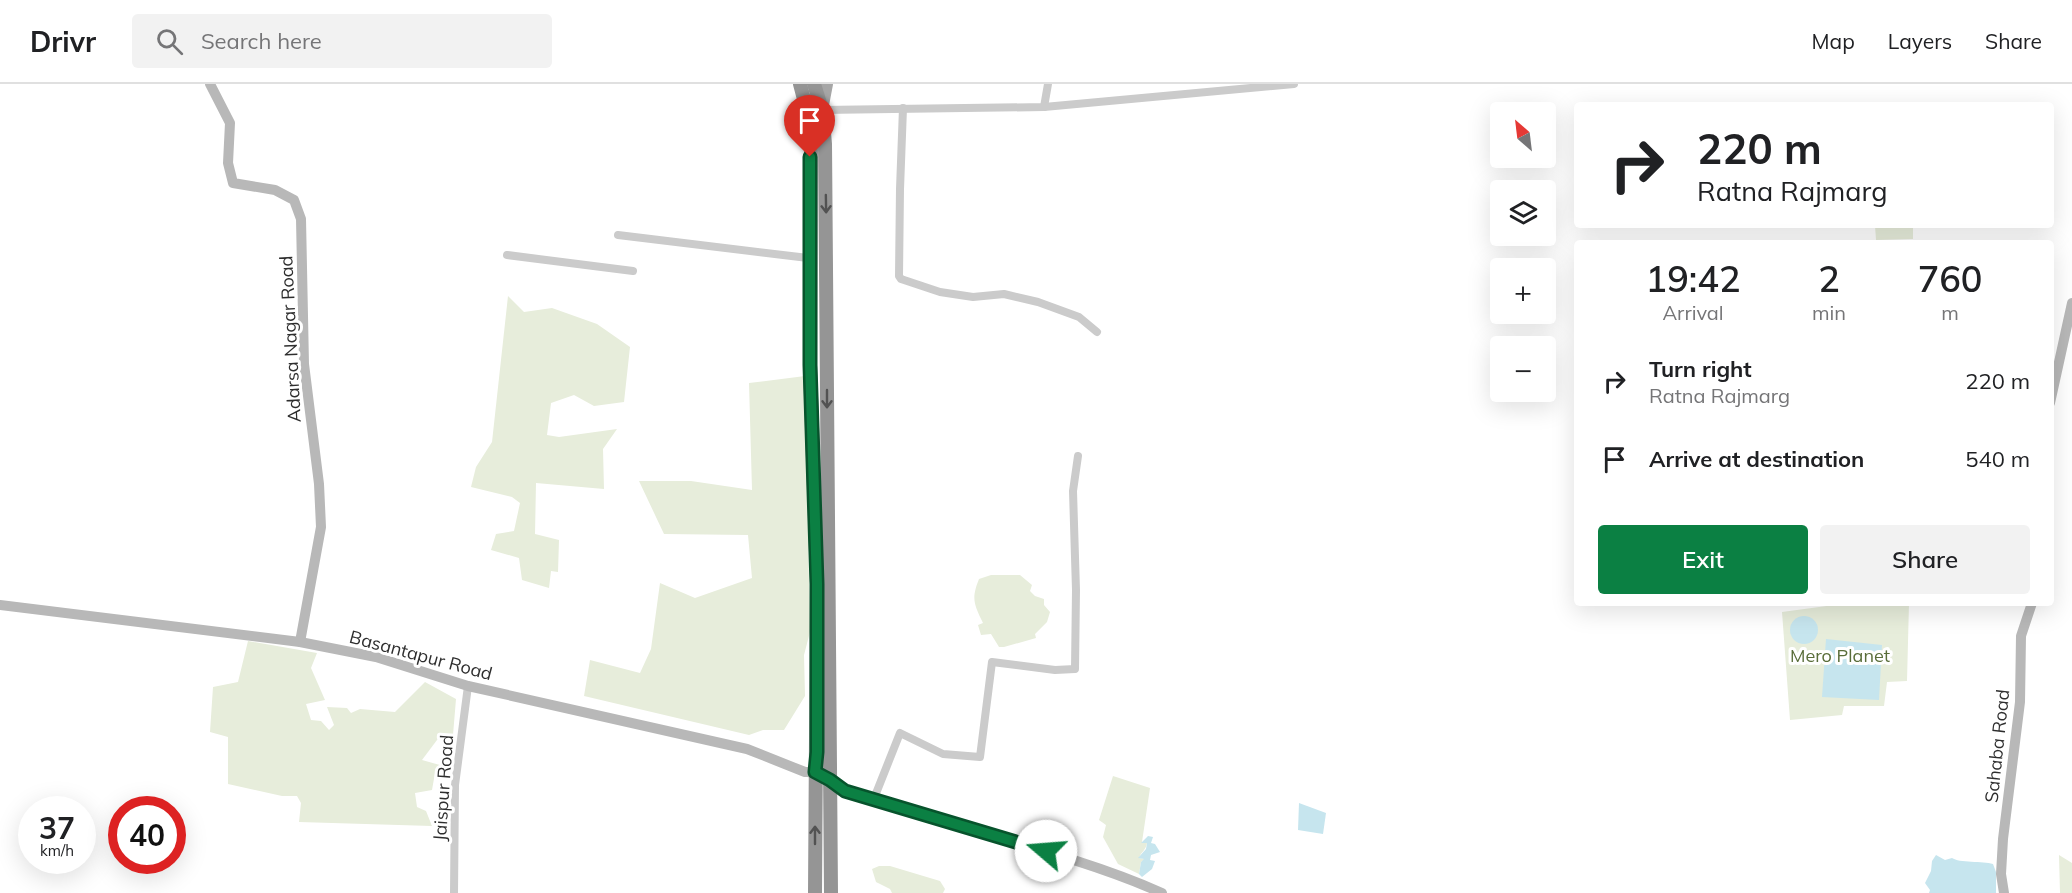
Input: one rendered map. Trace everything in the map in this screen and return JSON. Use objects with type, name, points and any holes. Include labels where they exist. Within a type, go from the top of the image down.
[{"type":"highway","points":[[800,84],[811,139],[810,365],[817,584],[817,752],[823,776],[831,893]]},
{"type":"highway","points":[[814,84],[824,125],[827,259],[823,776],[815,893]]},
{"type":"main road","points":[[822,110],[827,84]]},
{"type":"street","name":"Adarsa Nagar Road","points":[[210,84],[230,123],[228,163],[233,183],[275,190],[294,200],[301,219],[304,364],[319,484],[321,527],[300,642]]},
{"type":"street","points":[[1044,107],[1048,84]]},
{"type":"street","points":[[822,110],[1044,107],[1294,84]]},
{"type":"street","points":[[903,108],[900,278],[940,292],[973,297],[1004,294],[1038,302],[1078,317],[1097,332]]},
{"type":"street","points":[[618,235],[808,258],[809,252]]},
{"type":"street","points":[[507,255],[633,271]]},
{"type":"street","points":[[2054,385],[2072,303]]},
{"type":"street","points":[[873,801],[900,733],[943,754],[980,757],[992,662],[1055,670],[1075,669],[1076,591],[1073,491],[1078,456]]},
{"type":"street","name":"Basantapur Road","points":[[0,605],[300,642],[376,657],[468,686],[747,749],[805,772],[823,776],[845,791],[873,801],[1124,876],[1162,893]]},
{"type":"street","name":"Sahaba Road","points":[[2004,893],[2001,874],[2003,839],[2020,702],[2021,636],[2031,606]]},
{"type":"street","name":"Jaispur Road","points":[[454,893],[454,785],[468,686]]},
{"type":"green space","points":[[1875,228],[1913,228],[1913,239],[1876,240]]},
{"type":"green space","points":[[508,296],[524,312],[552,308],[597,324],[630,347],[624,402],[594,406],[574,395],[551,403],[547,435],[559,437],[617,429],[603,449],[604,489],[536,483],[535,534],[559,540],[558,572],[551,571],[549,588],[522,580],[519,558],[491,550],[496,534],[514,531],[520,503],[512,497],[471,487],[476,467],[492,442]]},
{"type":"green space","points":[[805,376],[810,632],[804,655],[805,696],[784,730],[763,730],[749,735],[584,696],[590,660],[640,673],[651,649],[660,583],[695,598],[752,578],[748,535],[664,534],[639,481],[691,481],[752,490],[749,383]]},
{"type":"green space","points":[[991,575],[1020,575],[1032,585],[1030,591],[1035,596],[1044,599],[1044,605],[1050,612],[1047,622],[1035,634],[1036,638],[999,647],[991,634],[981,635],[978,625],[983,623],[974,597],[979,579]]},
{"type":"green space","name":"Mero Planet","points":[[1827,606],[1909,606],[1907,681],[1887,682],[1884,706],[1844,706],[1842,715],[1790,720],[1782,612]]},
{"type":"green space","points":[[248,641],[317,653],[311,668],[325,700],[306,704],[311,720],[321,721],[329,730],[334,725],[327,707],[347,708],[351,713],[360,709],[395,712],[425,682],[456,699],[453,735],[440,736],[422,760],[447,767],[435,773],[432,790],[415,793],[417,807],[426,811],[432,826],[299,822],[301,803],[297,796],[282,796],[228,784],[228,737],[210,732],[213,687],[238,682]]},
{"type":"green space","points":[[1113,776],[1150,788],[1142,842],[1147,843],[1139,858],[1145,859],[1141,862],[1139,874],[1118,864],[1103,837],[1106,825],[1099,820]]},
{"type":"green space","points":[[2059,855],[2072,863],[2072,893],[2060,893]]},
{"type":"green space","points":[[879,866],[890,866],[940,881],[945,889],[943,893],[892,893],[890,889],[876,882],[872,869]]},
{"type":"water","points":[[1804,616],[1814,620],[1818,630],[1814,640],[1804,644],[1794,640],[1790,630],[1794,620]]},
{"type":"water","points":[[1826,639],[1882,645],[1879,700],[1822,697]]},
{"type":"water","points":[[1299,803],[1326,813],[1323,834],[1298,830]]},
{"type":"water","points":[[1148,836],[1153,837],[1151,843],[1155,844],[1160,852],[1151,855],[1150,860],[1155,861],[1152,869],[1142,877],[1139,874],[1141,862],[1144,859],[1138,858],[1146,849],[1147,843],[1141,843]]},
{"type":"water","points":[[1936,855],[1945,860],[1952,858],[1960,861],[1993,864],[1996,872],[1996,893],[1929,893],[1930,890],[1925,883]]},
{"type":"route","points":[[810,157],[810,365],[817,584],[815,772],[845,791],[1046,851]]}]
